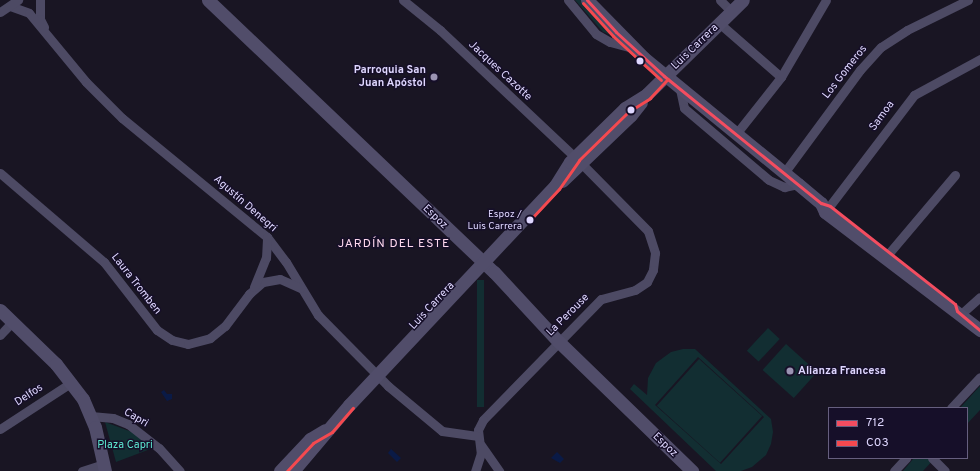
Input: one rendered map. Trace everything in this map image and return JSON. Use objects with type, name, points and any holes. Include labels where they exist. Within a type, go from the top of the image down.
[{"type":"street","points":[[0,12],[18,0]]},
{"type":"street","name":"Agustín Denegri","points":[[40,0],[40,19],[45,30]]},
{"type":"street","name":"Espoz","points":[[208,0],[477,264],[528,311],[692,471]]},
{"type":"street","name":"Jacques Cazotte","points":[[403,0],[440,30],[578,161]]},
{"type":"street","points":[[568,0],[596,34],[610,42],[632,48]]},
{"type":"street","points":[[587,0],[632,48],[664,76],[886,256],[955,304],[959,312],[980,330]]},
{"type":"street","points":[[720,0],[731,11]]},
{"type":"street","name":"Luis Carrera","points":[[293,471],[374,374],[477,264],[505,231],[526,217],[625,108],[647,94],[743,0]]},
{"type":"street","points":[[736,134],[781,77],[826,0]]},
{"type":"street","name":"Los Gomeros","points":[[784,173],[860,70],[880,47],[907,30],[968,0]]},
{"type":"street","name":"Agustín Denegri","points":[[10,6],[29,13],[45,30],[86,82],[122,118],[267,237],[286,262],[300,288],[322,319],[374,374],[436,428],[456,434],[477,436]]},
{"type":"street","points":[[719,23],[781,77]]},
{"type":"street","name":"Samoa","points":[[825,207],[910,99],[930,84],[980,60]]},
{"type":"street","points":[[680,89],[684,108],[769,180],[784,187],[798,184]]},
{"type":"street","name":"La Perouse","points":[[477,436],[483,420],[558,341],[601,299],[642,286],[650,277],[655,261],[654,244],[648,231],[578,161]]},
{"type":"street","name":"Laura Tromben","points":[[0,173],[104,262],[157,330],[172,340],[188,344],[210,338],[225,326],[254,288],[265,263],[267,237]]},
{"type":"street","points":[[886,256],[954,175]]},
{"type":"street","points":[[254,288],[276,279],[300,288]]},
{"type":"street","points":[[959,312],[980,297]]},
{"type":"street","points":[[0,310],[72,382],[91,416],[104,468],[82,471]]},
{"type":"street","points":[[0,335],[12,322]]},
{"type":"street","points":[[953,407],[980,376]]},
{"type":"street","name":"Delfos","points":[[0,429],[72,382]]},
{"type":"street","name":"Capri","points":[[91,416],[113,418],[128,424],[159,448],[180,471]]},
{"type":"street","name":"Luis Carrera","points":[[280,471],[310,439],[329,428]]},
{"type":"street","points":[[477,436],[481,445],[499,471]]},
{"type":"street","points":[[475,471],[481,445]]},
{"type":"street","points":[[894,471],[905,459]]},
{"type":"street","points":[[933,459],[945,471]]},
{"type":"green space","points":[[575,0],[581,0],[611,35],[603,32]]},
{"type":"green space","points":[[477,280],[484,280],[484,407],[477,407]]},
{"type":"green space","points":[[768,328],[780,339],[759,362],[747,351]]},
{"type":"green space","name":"Alianza Francesa","points":[[786,344],[817,372],[794,398],[763,370]]},
{"type":"green space","points":[[683,349],[695,349],[771,419],[773,432],[771,444],[766,455],[752,467],[741,471],[716,471],[630,389],[634,384],[647,395],[648,378],[656,363],[671,352]],"holes":[[[698,357],[764,417],[721,464],[655,405]]]},
{"type":"green space","points":[[699,359],[762,416],[720,463],[657,406]]},
{"type":"green space","points":[[980,386],[980,410],[968,423],[968,407],[961,407]]},
{"type":"green space","name":"Plaza Capri","points":[[105,422],[132,432],[153,448],[116,462]]},
{"type":"green space","points":[[913,459],[934,459],[923,471],[903,471]]},
{"type":"water","points":[[164,390],[167,394],[172,394],[172,399],[167,401],[161,392]]},
{"type":"water","points":[[391,449],[401,458],[397,462],[388,453]]},
{"type":"water","points":[[557,452],[564,459],[560,463],[551,458]]},
{"type":"transit line","name":"712","points":[[587,0],[616,32],[664,76],[821,203],[830,206],[955,304],[957,311],[980,330]]},
{"type":"transit line","name":"C03","points":[[583,3],[613,36],[661,80]]},
{"type":"transit line","name":"C03","points":[[530,220],[559,189],[579,160],[628,112],[650,98],[668,79]]},
{"type":"transit line","name":"C03","points":[[287,471],[313,443],[332,432],[353,408]]},
{"type":"place","name":"Parroquia San Juan Apóstol","points":[[434,77]]},
{"type":"place","name":"Espoz / Luis Carrera","points":[[530,220]]},
{"type":"place","name":"Alianza Francesa","points":[[790,371]]},
{"type":"district","name":"JARDÍN DEL ESTE","points":[[394,245]]}]
